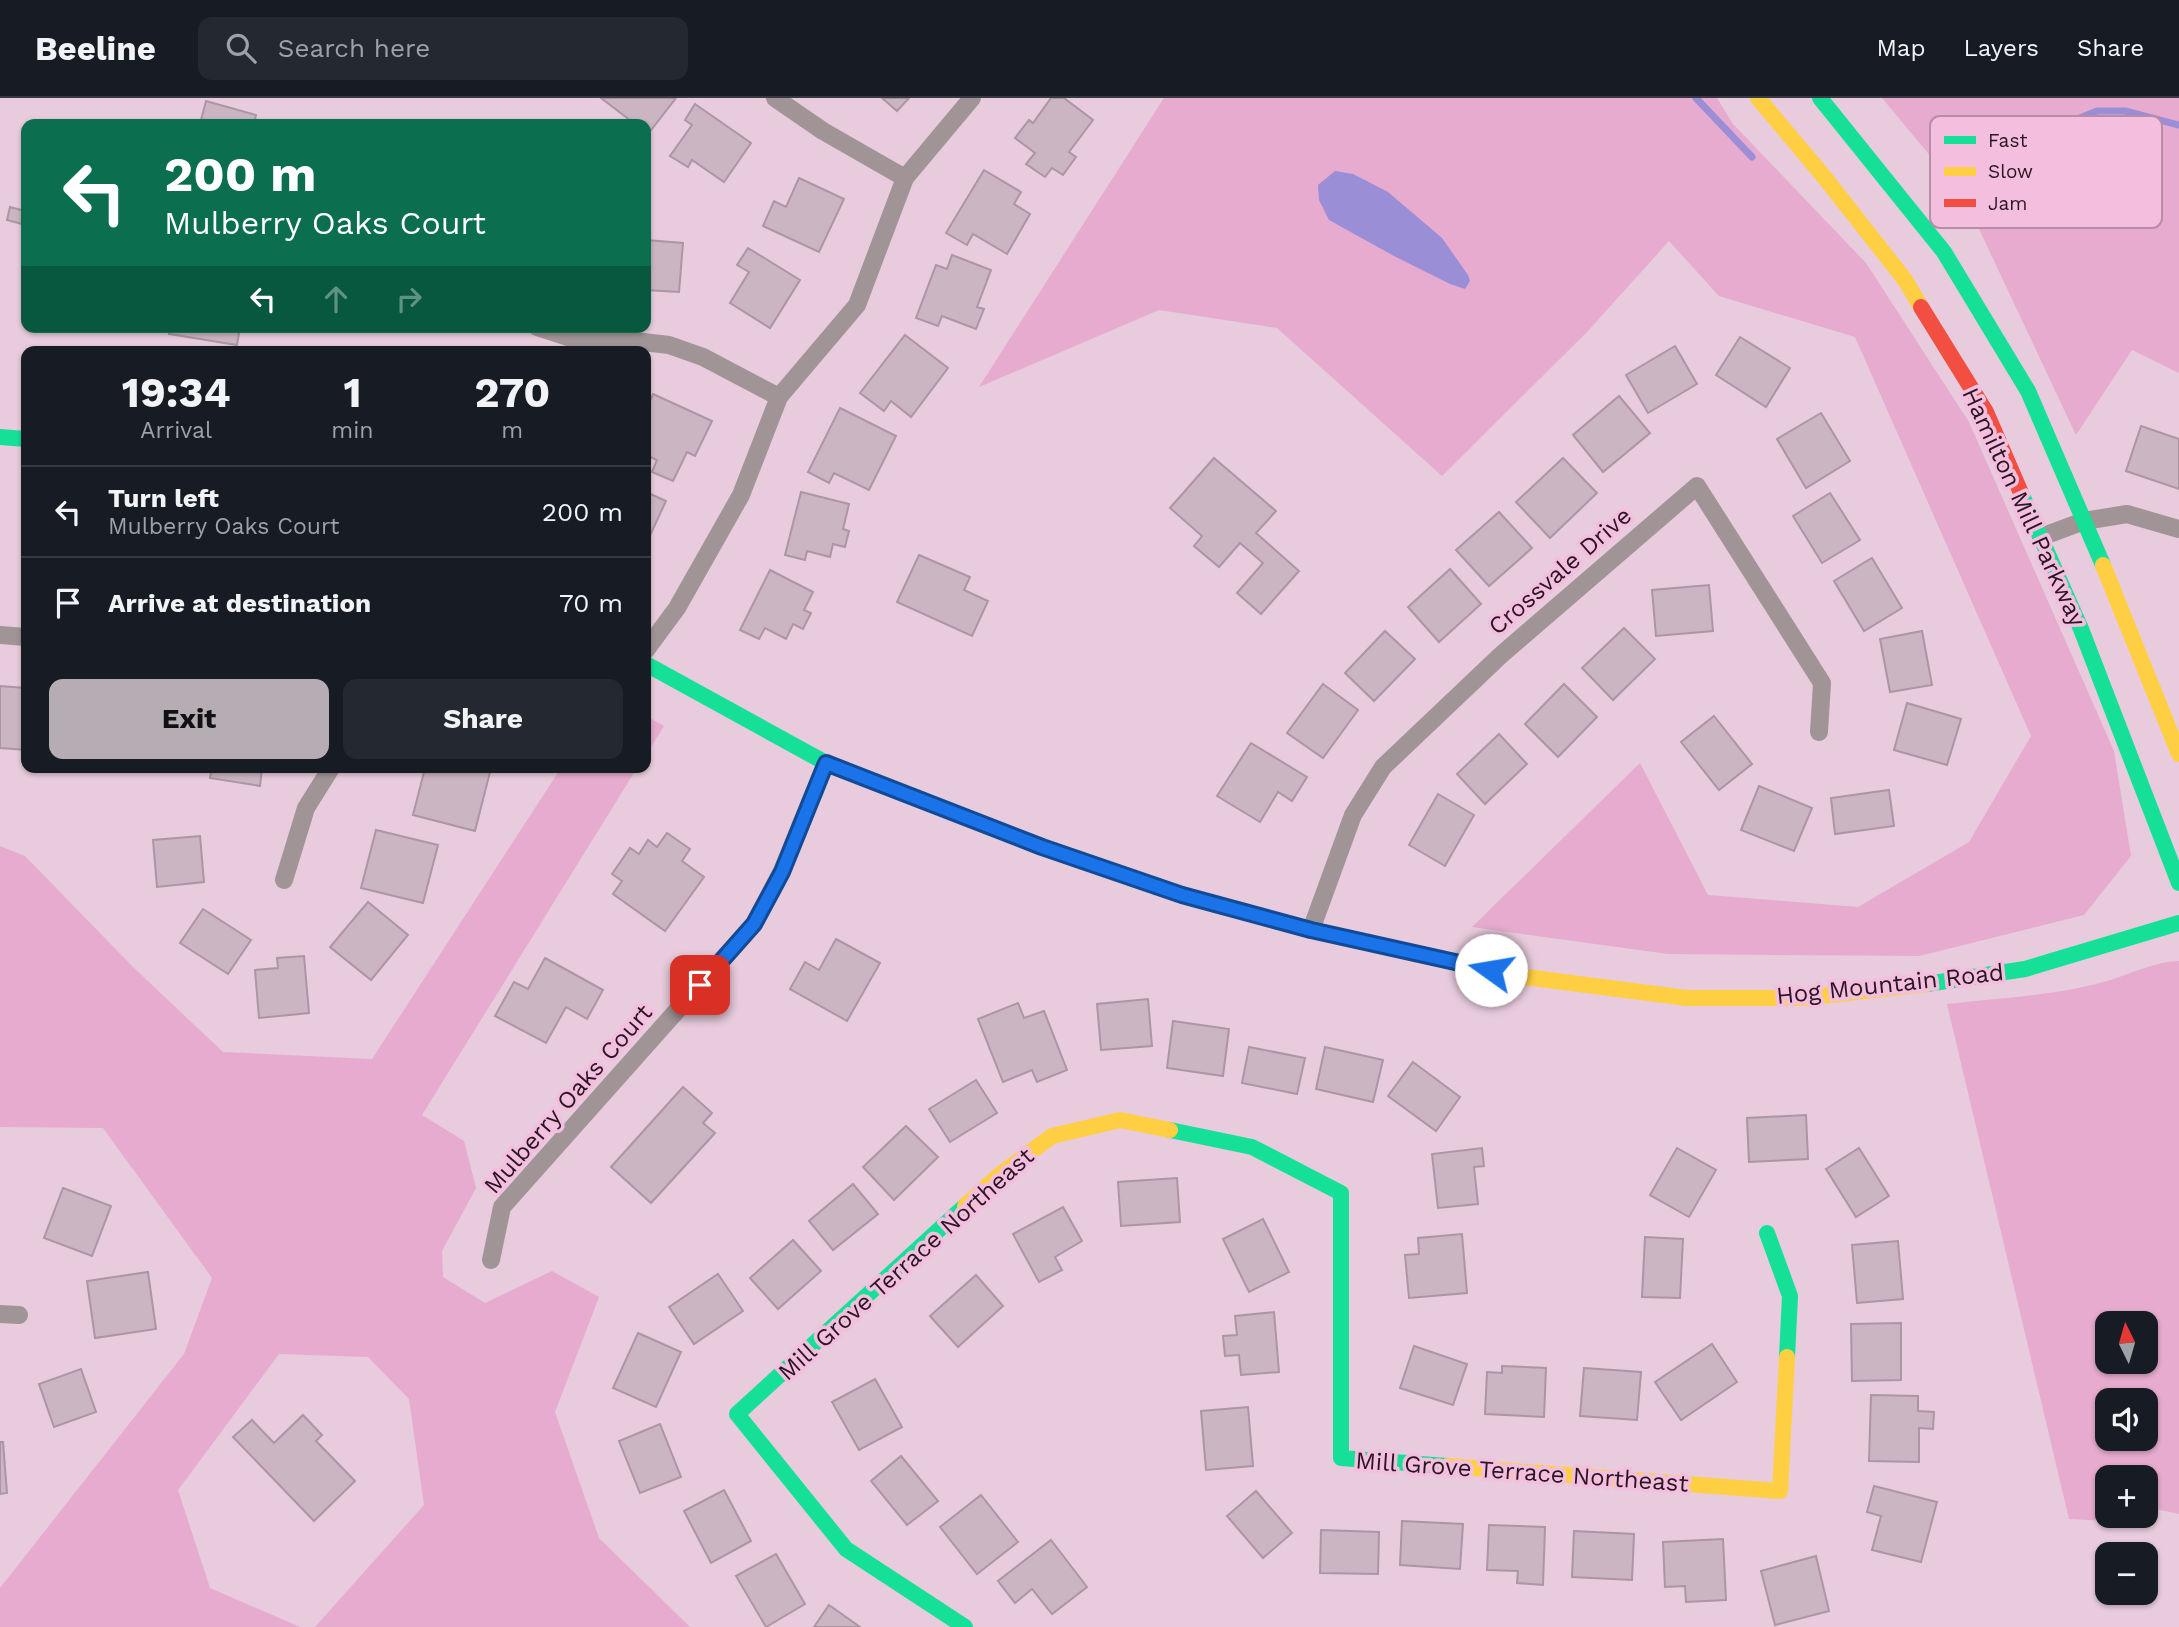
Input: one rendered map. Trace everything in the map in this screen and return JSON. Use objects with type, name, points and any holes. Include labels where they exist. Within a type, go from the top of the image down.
[{"type":"street","points":[[775,98],[823,131],[905,178]]},
{"type":"street","points":[[651,643],[677,608],[741,495],[779,397],[857,305],[905,178],[972,98]]},
{"type":"street","name":"Hamilton Mill Parkway","points":[[1758,98],[1905,280],[1986,412],[2081,629],[2179,883]]},
{"type":"street","name":"Hamilton Mill Parkway","points":[[1820,98],[1944,252],[2028,391],[2179,754]]},
{"type":"street","points":[[555,333],[580,341],[626,340],[669,345],[704,357],[779,397]]},
{"type":"street","points":[[0,437],[21,439]]},
{"type":"street","name":"Crossvale Drive","points":[[1311,930],[1353,815],[1383,767],[1501,655],[1697,486],[1822,683],[1819,732]]},
{"type":"street","points":[[2041,537],[2084,521],[2127,514],[2179,529]]},
{"type":"street","points":[[0,635],[21,637]]},
{"type":"street","name":"Hog Mountain Road","points":[[651,667],[826,763],[1042,847],[1182,895],[1311,930],[1517,976],[1687,998],[1804,998],[2025,969],[2179,923]]},
{"type":"street","name":"Mulberry Oaks Court","points":[[491,1260],[502,1207],[754,924],[782,872],[826,763]]},
{"type":"street","points":[[284,880],[306,808],[328,773]]},
{"type":"street","name":"Mill Grove Terrace Northeast","points":[[965,1627],[846,1549],[737,1414],[997,1177],[1052,1136],[1120,1120],[1252,1147],[1341,1193],[1341,1458],[1780,1491],[1790,1296],[1767,1233]]},
{"type":"street","points":[[0,1314],[19,1315]]},
{"type":"shaded area","points":[[1164,98],[1717,98],[1733,124],[1866,263],[1969,422],[2114,751],[2131,856],[2084,915],[1919,956],[1668,954],[1472,927],[1640,763],[1708,895],[1858,907],[1969,842],[2031,736],[1855,337],[1719,296],[1669,241],[1587,332],[1442,476],[1277,328],[1159,310],[979,387]],"holes":[[[1329,220],[1463,269],[1468,275],[1450,284]]]},
{"type":"shaded area","points":[[1882,98],[2179,98],[2179,373],[2132,350],[2076,435],[1979,228],[2162,228],[2162,116],[1930,116],[1930,155]]},
{"type":"shaded area","points":[[1335,171],[1353,174],[1388,192],[1442,238],[1468,275],[1470,281],[1465,289],[1394,256],[1329,220],[1319,200],[1318,185]]},
{"type":"shaded area","points":[[651,719],[664,726],[651,747]]},
{"type":"shaded area","points":[[558,773],[634,773],[422,1115],[464,1141],[476,1188],[442,1251],[443,1277],[485,1303],[552,1271],[599,1297],[555,1412],[599,1538],[690,1627],[315,1627],[424,1505],[409,1399],[368,1357],[279,1354],[178,1490],[210,1588],[300,1627],[0,1627],[0,1588],[184,1354],[212,1278],[103,1128],[0,1127],[0,846],[25,856],[133,967],[223,1052],[372,1059]]},
{"type":"shaded area","points":[[2179,961],[2179,1514],[2158,1510],[2158,1465],[2095,1465],[2095,1520],[2069,1519],[1947,1004],[2068,990],[2107,981],[2151,966]]},
{"type":"building","points":[[601,98],[676,98],[651,130],[651,119],[628,119]]},
{"type":"building","points":[[882,98],[909,98],[897,111]]},
{"type":"building","points":[[1051,98],[1064,98],[1093,120],[1069,152],[1076,157],[1063,175],[1052,168],[1045,177],[1026,164],[1035,153],[1015,138],[1029,120],[1033,123]]},
{"type":"building","points":[[206,101],[256,115],[255,119],[201,119]]},
{"type":"building","points":[[695,104],[751,143],[724,182],[692,160],[688,167],[670,156],[692,125],[685,120]]},
{"type":"building","points":[[984,170],[1021,192],[1014,204],[1030,214],[1007,254],[973,234],[967,245],[946,233]]},
{"type":"building","points":[[799,178],[844,199],[819,252],[763,226],[774,201],[786,207]]},
{"type":"building","points":[[10,207],[21,210],[21,224],[7,220]]},
{"type":"building","points":[[651,240],[683,243],[679,292],[651,290]]},
{"type":"building","points":[[748,248],[800,280],[770,328],[730,303],[749,272],[737,265]]},
{"type":"building","points":[[952,255],[991,270],[977,307],[984,309],[976,329],[942,316],[938,326],[916,318],[936,265],[947,269]]},
{"type":"building","points":[[169,333],[239,333],[237,345]]},
{"type":"building","points":[[905,335],[948,368],[911,417],[891,401],[884,411],[860,393]]},
{"type":"building","points":[[1740,337],[1790,368],[1766,407],[1716,375]]},
{"type":"building","points":[[1675,346],[1697,384],[1648,413],[1626,375]]},
{"type":"building","points":[[653,394],[712,421],[695,456],[687,452],[673,481],[652,472],[657,460],[651,457]]},
{"type":"building","points":[[1619,396],[1650,433],[1603,472],[1573,435]]},
{"type":"building","points":[[840,408],[896,436],[869,490],[834,473],[829,483],[808,472]]},
{"type":"building","points":[[1821,413],[1850,461],[1806,488],[1777,439]]},
{"type":"building","points":[[2141,426],[2179,439],[2179,489],[2126,471]]},
{"type":"building","points":[[1214,458],[1276,511],[1256,533],[1299,571],[1261,614],[1237,593],[1263,563],[1240,543],[1219,567],[1194,546],[1202,536],[1170,508]]},
{"type":"building","points":[[1563,458],[1597,493],[1550,538],[1516,502]]},
{"type":"building","points":[[801,492],[849,504],[843,529],[849,531],[845,547],[833,544],[830,557],[807,551],[805,560],[785,555]]},
{"type":"building","points":[[1830,493],[1860,540],[1822,563],[1793,516]]},
{"type":"building","points":[[651,494],[666,501],[651,533]]},
{"type":"building","points":[[1499,512],[1532,548],[1489,586],[1456,550]]},
{"type":"building","points":[[919,555],[970,577],[964,590],[988,601],[972,636],[897,602]]},
{"type":"building","points":[[1872,558],[1902,608],[1864,631],[1834,581]]},
{"type":"building","points":[[1450,569],[1481,604],[1439,642],[1408,607]]},
{"type":"building","points":[[770,570],[813,592],[804,610],[811,613],[803,629],[793,624],[786,639],[765,628],[759,639],[740,630]]},
{"type":"building","points":[[1709,585],[1713,631],[1656,636],[1652,590]]},
{"type":"building","points":[[1624,628],[1655,659],[1613,700],[1582,668]]},
{"type":"building","points":[[1385,631],[1415,659],[1374,701],[1345,673]]},
{"type":"building","points":[[1922,631],[1932,685],[1890,692],[1880,639]]},
{"type":"building","points":[[1323,684],[1358,710],[1323,758],[1287,733]]},
{"type":"building","points":[[1564,684],[1597,717],[1558,757],[1525,724]]},
{"type":"building","points":[[0,686],[21,688],[21,750],[0,748]]},
{"type":"building","points":[[1907,703],[1961,719],[1947,765],[1894,750]]},
{"type":"building","points":[[1714,716],[1752,764],[1719,790],[1681,742]]},
{"type":"building","points":[[1499,734],[1527,764],[1485,804],[1457,774]]},
{"type":"building","points":[[1251,743],[1307,777],[1292,801],[1278,792],[1260,822],[1217,796]]},
{"type":"building","points":[[211,773],[261,773],[260,786],[210,778]]},
{"type":"building","points":[[424,773],[490,773],[475,831],[413,815]]},
{"type":"building","points":[[1759,786],[1812,808],[1794,851],[1741,830]]},
{"type":"building","points":[[1889,790],[1894,826],[1835,834],[1831,798]]},
{"type":"building","points":[[1438,794],[1474,815],[1445,866],[1409,845]]},
{"type":"building","points":[[376,830],[438,845],[423,903],[361,888]]},
{"type":"building","points":[[667,833],[690,849],[682,861],[704,877],[665,931],[613,894],[622,881],[612,874],[630,848],[639,854],[648,840],[657,847]]},
{"type":"building","points":[[200,836],[204,882],[157,887],[153,840]]},
{"type":"building","points":[[368,902],[408,935],[371,980],[330,947]]},
{"type":"building","points":[[203,909],[251,940],[228,974],[180,943]]},
{"type":"building","points":[[836,939],[880,963],[847,1021],[790,989],[805,962],[819,970]]},
{"type":"building","points":[[304,956],[309,1013],[259,1018],[255,970],[278,968],[277,958]]},
{"type":"building","points":[[545,958],[603,990],[587,1019],[566,1007],[546,1043],[495,1016],[514,982],[528,989]]},
{"type":"building","points":[[1148,999],[1152,1046],[1101,1050],[1097,1004]]},
{"type":"building","points":[[1018,1003],[1024,1018],[1044,1011],[1067,1070],[1037,1082],[1032,1070],[1003,1082],[978,1019]]},
{"type":"building","points":[[1173,1021],[1229,1029],[1223,1076],[1167,1068]]},
{"type":"building","points":[[1249,1047],[1305,1058],[1297,1094],[1242,1083]]},
{"type":"building","points":[[1325,1047],[1383,1060],[1373,1102],[1316,1089]]},
{"type":"building","points":[[1413,1062],[1460,1097],[1436,1131],[1388,1096]]},
{"type":"building","points":[[976,1080],[997,1113],[950,1142],[929,1109]]},
{"type":"building","points":[[683,1087],[712,1113],[703,1123],[715,1133],[651,1203],[611,1167]]},
{"type":"building","points":[[1806,1115],[1808,1159],[1749,1162],[1747,1118]]},
{"type":"building","points":[[906,1126],[938,1157],[894,1200],[863,1167]]},
{"type":"building","points":[[1482,1148],[1484,1166],[1474,1167],[1478,1204],[1438,1208],[1432,1154]]},
{"type":"building","points":[[1677,1148],[1716,1170],[1689,1217],[1650,1195]]},
{"type":"building","points":[[1859,1148],[1889,1196],[1856,1217],[1826,1169]]},
{"type":"building","points":[[1177,1178],[1180,1222],[1121,1226],[1118,1182]]},
{"type":"building","points":[[853,1184],[878,1214],[833,1250],[809,1221]]},
{"type":"building","points":[[63,1188],[111,1206],[92,1256],[44,1238]]},
{"type":"building","points":[[1063,1207],[1082,1241],[1055,1257],[1062,1270],[1039,1282],[1013,1234]]},
{"type":"building","points":[[1263,1219],[1289,1272],[1249,1292],[1223,1239]]},
{"type":"building","points":[[1462,1234],[1467,1293],[1409,1298],[1405,1255],[1419,1254],[1418,1238]]},
{"type":"building","points":[[1645,1237],[1683,1239],[1680,1298],[1642,1297]]},
{"type":"building","points":[[793,1240],[821,1271],[778,1309],[750,1278]]},
{"type":"building","points":[[1898,1241],[1903,1299],[1857,1303],[1852,1245]]},
{"type":"building","points":[[148,1272],[156,1329],[95,1338],[87,1281]]},
{"type":"building","points":[[718,1274],[743,1311],[694,1344],[669,1307]]},
{"type":"building","points":[[976,1275],[1003,1306],[958,1347],[930,1316]]},
{"type":"building","points":[[1274,1312],[1279,1372],[1241,1375],[1239,1355],[1225,1356],[1223,1336],[1237,1335],[1235,1316]]},
{"type":"building","points":[[1901,1323],[1901,1380],[1852,1381],[1851,1324]]},
{"type":"building","points":[[638,1333],[681,1352],[656,1407],[613,1388]]},
{"type":"building","points":[[1712,1344],[1737,1382],[1681,1420],[1655,1382]]},
{"type":"building","points":[[1414,1346],[1467,1364],[1453,1405],[1400,1388]]},
{"type":"building","points":[[1502,1366],[1546,1368],[1544,1417],[1485,1414],[1487,1372],[1502,1373]]},
{"type":"building","points":[[1584,1368],[1641,1372],[1637,1420],[1580,1416]]},
{"type":"building","points":[[81,1369],[96,1412],[54,1427],[39,1384]]},
{"type":"building","points":[[875,1379],[902,1427],[859,1450],[832,1402]]},
{"type":"building","points":[[1871,1395],[1918,1396],[1918,1411],[1934,1412],[1933,1429],[1919,1428],[1919,1462],[1869,1461]]},
{"type":"building","points":[[1248,1407],[1253,1466],[1206,1470],[1201,1411]]},
{"type":"building","points":[[303,1415],[322,1435],[316,1441],[355,1481],[314,1521],[233,1437],[252,1420],[274,1443]]},
{"type":"building","points":[[660,1424],[681,1477],[640,1493],[619,1441]]},
{"type":"building","points":[[0,1442],[3,1442],[7,1493],[0,1494]]},
{"type":"building","points":[[901,1456],[938,1501],[907,1525],[871,1481]]},
{"type":"building","points":[[1874,1486],[1937,1502],[1921,1562],[1872,1550],[1881,1516],[1867,1512]]},
{"type":"building","points":[[724,1490],[751,1541],[711,1563],[684,1511]]},
{"type":"building","points":[[1256,1491],[1292,1533],[1263,1558],[1227,1516]]},
{"type":"building","points":[[981,1495],[1018,1542],[977,1574],[940,1527]]},
{"type":"building","points":[[1402,1521],[1463,1524],[1460,1569],[1400,1565]]},
{"type":"building","points":[[1489,1525],[1545,1527],[1543,1585],[1517,1583],[1518,1571],[1487,1570]]},
{"type":"building","points":[[1321,1530],[1379,1532],[1378,1574],[1320,1573]]},
{"type":"building","points":[[1574,1531],[1634,1534],[1632,1580],[1572,1577]]},
{"type":"building","points":[[1723,1539],[1726,1600],[1686,1602],[1685,1586],[1665,1587],[1663,1542]]},
{"type":"building","points":[[1051,1540],[1087,1587],[1052,1614],[1032,1589],[1015,1603],[998,1581]]},
{"type":"building","points":[[776,1554],[805,1604],[766,1627],[736,1576]]},
{"type":"building","points":[[1816,1556],[1829,1611],[1775,1625],[1761,1571]]},
{"type":"building","points":[[829,1605],[860,1627],[814,1627]]},
{"type":"waterway","points":[[1696,98],[1752,157]]},
{"type":"waterway","points":[[2085,116],[2097,111],[2125,111],[2144,116]]},
{"type":"waterway","points":[[2162,121],[2179,125]]},
{"type":"traffic: fast","points":[[1820,98],[1944,252],[2028,391],[2103,565]]},
{"type":"traffic: fast","points":[[0,437],[21,439]]},
{"type":"traffic: fast","points":[[2021,493],[2081,629],[2179,883]]},
{"type":"traffic: fast","points":[[651,667],[826,763],[1042,847],[1182,895],[1311,930],[1466,965]]},
{"type":"traffic: fast","points":[[1927,984],[2025,969],[2179,923]]},
{"type":"traffic: fast","points":[[1170,1130],[1252,1147],[1341,1193],[1341,1458],[1447,1466]]},
{"type":"traffic: fast","points":[[965,1206],[737,1414],[846,1549],[965,1627]]},
{"type":"traffic: fast","points":[[1767,1233],[1790,1296],[1787,1357]]},
{"type":"traffic: slow","points":[[1758,98],[1905,280],[1921,307]]},
{"type":"traffic: slow","points":[[2103,565],[2179,754]]},
{"type":"traffic: slow","points":[[1466,965],[1517,976],[1687,998],[1804,998],[1927,984]]},
{"type":"traffic: slow","points":[[965,1206],[997,1177],[1052,1136],[1120,1120],[1170,1130]]},
{"type":"traffic: slow","points":[[1447,1466],[1780,1491],[1787,1357]]},
{"type":"traffic: jam","points":[[1921,307],[1986,412],[2021,493]]},
{"type":"route","points":[[700,985],[754,924],[782,872],[826,763],[1042,847],[1182,895],[1311,930],[1491,970]]}]
